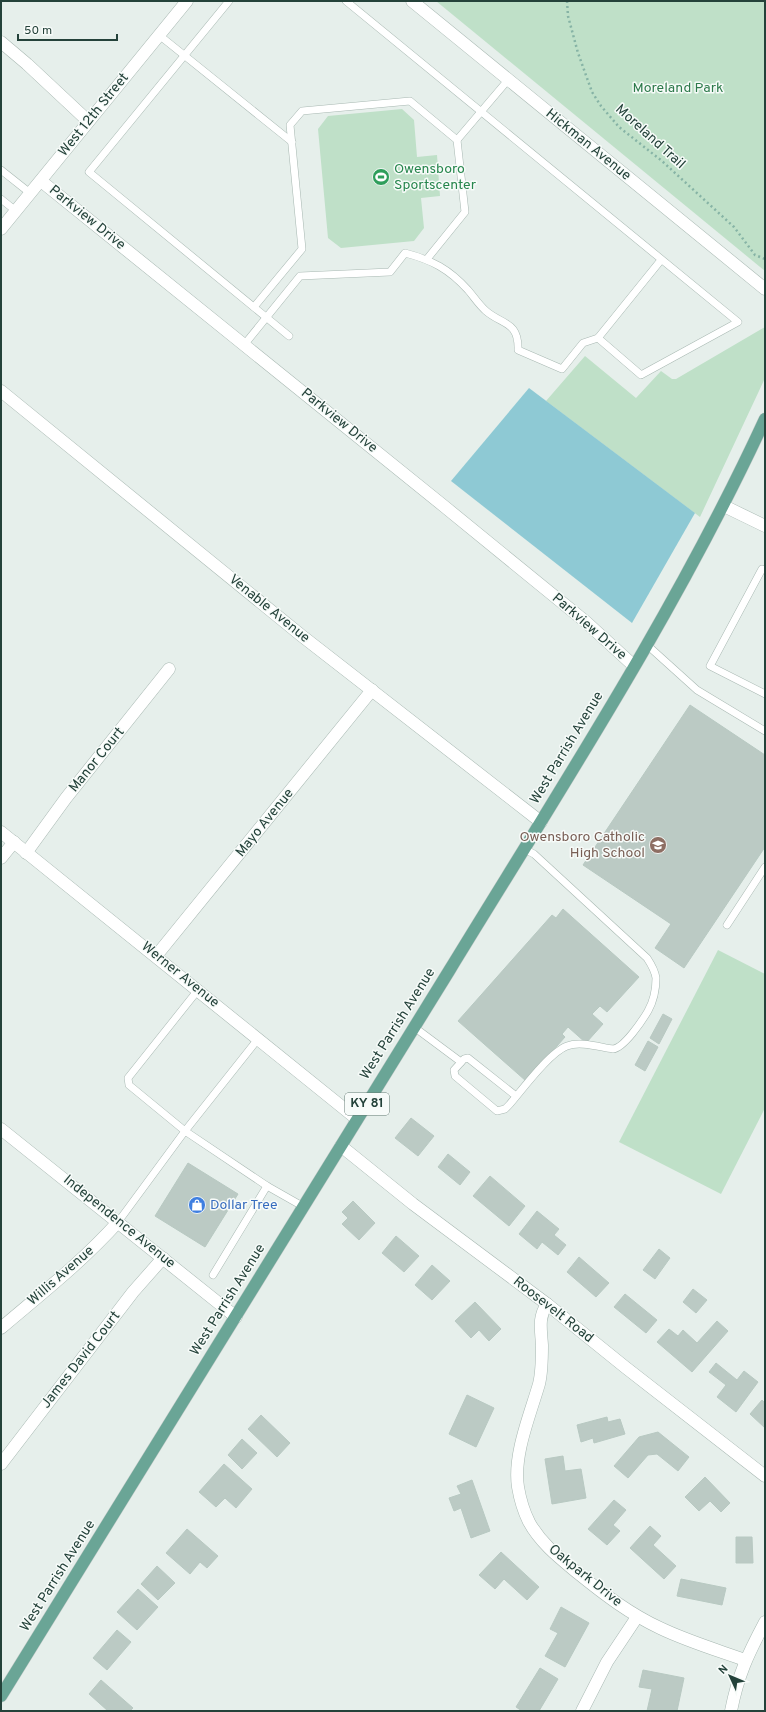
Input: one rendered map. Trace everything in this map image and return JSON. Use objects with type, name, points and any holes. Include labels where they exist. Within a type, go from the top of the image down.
[{"type":"main road","name":"West Parrish Avenue","points":[[1,1696],[304,1207],[524,849],[634,666],[724,506],[765,419]]},
{"type":"street","name":"West 12th Street","points":[[1,229],[187,1]]},
{"type":"street","name":"Hickman Avenue","points":[[412,1],[765,289]]},
{"type":"street","points":[[1,42],[88,121]]},
{"type":"street","name":"Parkview Drive","points":[[41,180],[586,622],[634,666]]},
{"type":"street","name":"Venable Avenue","points":[[1,391],[302,636],[540,822]]},
{"type":"street","points":[[724,506],[765,526]]},
{"type":"street","name":"Manor Court","points":[[26,853],[66,798],[169,669]]},
{"type":"street","name":"Mayo Avenue","points":[[156,956],[180,930],[372,690]]},
{"type":"street","name":"Werner Avenue","points":[[1,832],[357,1119]]},
{"type":"street","points":[[1,858],[14,842]]},
{"type":"street","name":"Independence Avenue","points":[[1,1129],[236,1317]]},
{"type":"street","name":"Roosevelt Road","points":[[341,1146],[413,1204],[548,1304],[625,1367],[765,1476]]},
{"type":"street","name":"Willis Avenue","points":[[1,1328],[69,1271],[100,1242],[118,1222]]},
{"type":"street","name":"James David Court","points":[[1,1464],[134,1292],[163,1258]]},
{"type":"street","name":"Oakpark Drive","points":[[548,1304],[542,1311],[540,1320],[542,1345],[539,1381],[520,1452],[517,1469],[518,1487],[522,1504],[529,1522],[540,1538],[554,1553],[614,1602],[637,1617],[661,1629],[745,1660]]},
{"type":"street","points":[[582,1711],[607,1662],[637,1617]]},
{"type":"street","points":[[731,1711],[738,1677],[745,1660],[765,1622]]},
{"type":"lane","points":[[229,1],[89,172],[289,336]]},
{"type":"lane","points":[[346,1],[738,322],[642,375],[598,338]]},
{"type":"lane","points":[[159,35],[292,142]]},
{"type":"lane","points":[[457,140],[508,80]]},
{"type":"lane","points":[[254,307],[302,249],[290,125],[302,111],[410,101],[457,140],[465,212],[427,259]]},
{"type":"lane","points":[[1,170],[30,193]]},
{"type":"lane","points":[[1,199],[16,211]]},
{"type":"lane","points":[[244,345],[300,276],[390,272],[405,253],[427,259],[446,270],[457,279],[487,311],[508,324],[514,331],[518,342],[518,350],[562,368],[583,343],[598,338],[661,260]]},
{"type":"lane","points":[[765,570],[762,569],[710,666],[765,694]]},
{"type":"lane","points":[[646,644],[697,690],[765,731]]},
{"type":"lane","points":[[516,1096],[472,1060],[466,1058],[454,1070],[455,1076],[497,1111],[505,1109],[552,1056],[567,1046],[577,1044],[612,1049],[623,1044],[647,1012],[655,992],[656,978],[654,969],[648,958],[534,854],[524,849]]},
{"type":"lane","points":[[727,925],[765,867]]},
{"type":"lane","points":[[198,990],[128,1078],[129,1085],[185,1131],[267,1186],[304,1207]]},
{"type":"lane","points":[[414,1027],[461,1062]]},
{"type":"lane","points":[[118,1222],[185,1131],[258,1039]]},
{"type":"lane","points":[[213,1274],[267,1186]]},
{"type":"path","name":"Moreland Trail","points":[[567,1],[568,16],[578,53],[592,92],[601,106],[619,127],[662,161],[734,227],[755,255],[765,259]]},
{"type":"green space","name":"Moreland Park","points":[[436,1],[765,1],[765,271]]},
{"type":"green space","name":"Owensboro Sportscenter","points":[[402,109],[414,120],[417,157],[437,155],[440,196],[421,198],[424,228],[414,241],[341,248],[328,238],[318,129],[328,116]]},
{"type":"green space","points":[[765,327],[765,378],[700,517],[546,401],[585,356],[636,398],[661,371],[672,379],[676,379]]},
{"type":"green space","points":[[718,950],[765,974],[765,1108],[721,1194],[619,1142]]},
{"type":"water","points":[[529,388],[695,513],[632,623],[451,481]]},
{"type":"building","points":[[690,705],[765,755],[765,847],[684,968],[655,948],[671,924],[583,865]]},
{"type":"building","points":[[563,909],[639,977],[607,1012],[600,1006],[592,1014],[603,1024],[586,1043],[568,1027],[562,1034],[565,1037],[526,1081],[458,1021],[552,915],[556,918]]},
{"type":"building","points":[[663,1014],[672,1019],[659,1044],[650,1038]]},
{"type":"building","points":[[648,1041],[658,1047],[645,1071],[635,1065]]},
{"type":"building","points":[[411,1118],[434,1136],[418,1156],[395,1138]]},
{"type":"building","points":[[448,1154],[470,1172],[460,1185],[438,1167]]},
{"type":"building","name":"Dollar Tree","points":[[188,1163],[238,1194],[205,1247],[155,1216]]},
{"type":"building","points":[[490,1176],[525,1206],[509,1226],[473,1196]]},
{"type":"building","points":[[353,1201],[375,1223],[359,1240],[342,1224],[348,1218],[342,1212]]},
{"type":"building","points":[[537,1211],[559,1229],[554,1235],[566,1245],[558,1255],[542,1242],[537,1249],[519,1234]]},
{"type":"building","points":[[396,1236],[419,1256],[404,1272],[382,1253]]},
{"type":"building","points":[[659,1249],[670,1258],[655,1279],[643,1270]]},
{"type":"building","points":[[579,1257],[609,1283],[596,1297],[567,1272]]},
{"type":"building","points":[[432,1265],[450,1281],[432,1300],[415,1285]]},
{"type":"building","points":[[693,1289],[707,1300],[696,1313],[683,1302]]},
{"type":"building","points":[[625,1294],[657,1320],[646,1333],[614,1307]]},
{"type":"building","points":[[475,1302],[501,1329],[489,1341],[479,1330],[471,1338],[455,1321]]},
{"type":"building","points":[[717,1321],[728,1331],[692,1372],[657,1342],[669,1329],[678,1336],[683,1330],[697,1343]]},
{"type":"building","points":[[716,1363],[737,1380],[744,1371],[758,1382],[736,1412],[717,1397],[726,1385],[709,1372]]},
{"type":"building","points":[[467,1395],[494,1408],[476,1447],[449,1434]]},
{"type":"building","points":[[762,1400],[765,1403],[765,1428],[750,1414]]},
{"type":"building","points":[[261,1415],[290,1443],[277,1457],[248,1429]]},
{"type":"building","points":[[607,1417],[608,1422],[620,1419],[625,1434],[594,1443],[593,1438],[581,1442],[577,1425]]},
{"type":"building","points":[[658,1432],[689,1457],[678,1471],[657,1454],[648,1455],[628,1478],[614,1466],[639,1437]]},
{"type":"building","points":[[242,1439],[257,1453],[242,1469],[228,1455]]},
{"type":"building","points":[[563,1456],[565,1471],[581,1469],[586,1498],[552,1504],[545,1459]]},
{"type":"building","points":[[224,1464],[252,1489],[236,1508],[225,1498],[216,1507],[199,1492]]},
{"type":"building","points":[[705,1477],[730,1503],[721,1512],[710,1501],[699,1511],[685,1497]]},
{"type":"building","points":[[472,1480],[490,1531],[471,1538],[461,1508],[454,1511],[449,1498],[461,1494],[457,1486]]},
{"type":"building","points":[[614,1500],[626,1510],[613,1525],[620,1531],[607,1545],[588,1529]]},
{"type":"building","points":[[650,1526],[661,1536],[653,1545],[676,1566],[664,1579],[630,1548]]},
{"type":"building","points":[[187,1529],[218,1556],[207,1568],[200,1562],[190,1574],[166,1553]]},
{"type":"building","points":[[736,1537],[752,1537],[753,1563],[736,1563]]},
{"type":"building","points":[[501,1552],[539,1587],[527,1600],[504,1579],[495,1589],[479,1575]]},
{"type":"building","points":[[157,1566],[175,1583],[158,1600],[141,1584]]},
{"type":"building","points":[[681,1579],[726,1588],[722,1605],[677,1596]]},
{"type":"building","points":[[138,1589],[158,1607],[137,1630],[117,1612]]},
{"type":"building","points":[[561,1607],[589,1623],[565,1667],[545,1656],[558,1633],[550,1629]]},
{"type":"building","points":[[117,1630],[131,1642],[107,1670],[93,1658]]},
{"type":"building","points":[[540,1668],[558,1679],[539,1711],[522,1711],[516,1707]]},
{"type":"building","points":[[643,1670],[684,1678],[677,1711],[647,1711],[652,1689],[639,1687]]},
{"type":"building","points":[[101,1680],[133,1708],[130,1711],[108,1711],[89,1694]]},
{"type":"place","name":"Owensboro Sportscenter","points":[[381,177]]},
{"type":"place","name":"Owensboro Catholic High School","points":[[658,845]]},
{"type":"place","name":"Dollar Tree","points":[[197,1205]]}]
